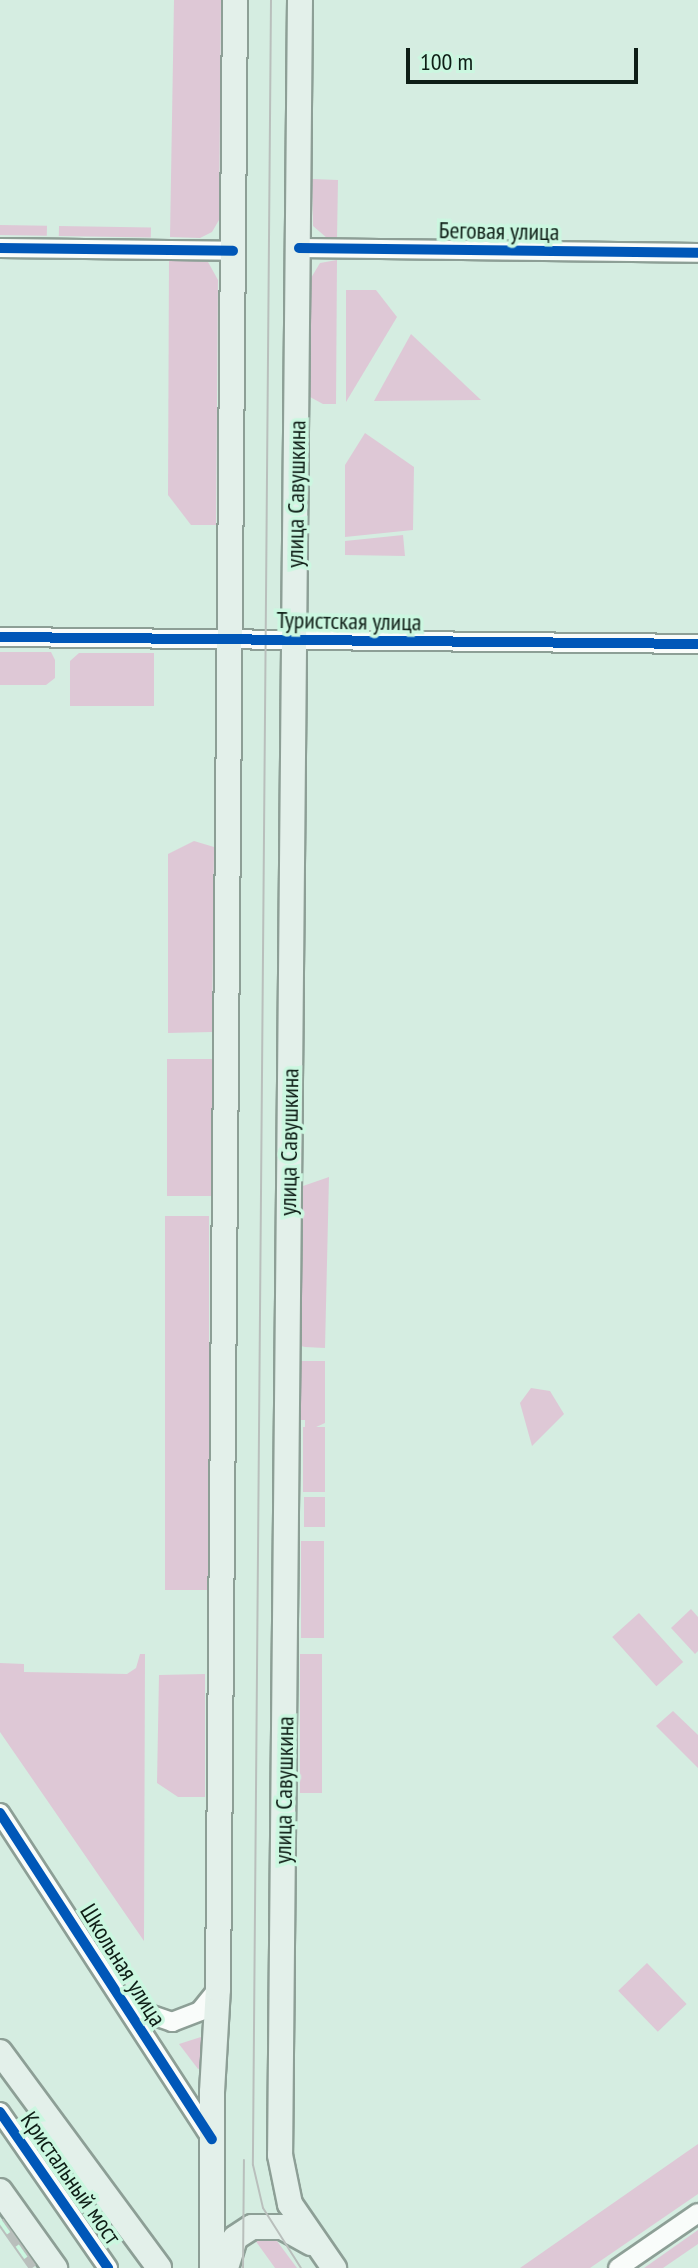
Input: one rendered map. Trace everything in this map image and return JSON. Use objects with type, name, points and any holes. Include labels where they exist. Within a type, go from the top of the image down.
[{"type":"main road","points":[[212,2268],[212,2139],[218,1989],[235,0]]},
{"type":"main road","name":"улица Савушкина","points":[[300,0],[280,2155],[290,2204],[334,2268]]},
{"type":"main road","points":[[0,2052],[159,2268]]},
{"type":"main road","points":[[0,2191],[55,2268]]},
{"type":"main road","points":[[226,2268],[235,2238],[252,2227],[282,2227],[317,2246]]},
{"type":"street","points":[[0,248],[233,251]]},
{"type":"street","name":"Беговая улица","points":[[299,248],[698,253]]},
{"type":"street","name":"Туристская улица","points":[[0,637],[698,644]]},
{"type":"street","name":"Школьная улица","points":[[0,1813],[108,1974],[134,2020],[212,2139]]},
{"type":"street","points":[[108,1974],[143,2012],[172,2022],[200,2011],[218,1989]]},
{"type":"street","name":"Кристальный мост","points":[[0,2112],[108,2268]]},
{"type":"street","points":[[618,2268],[698,2213]]},
{"type":"shaded area","points":[[174,0],[221,0],[219,220],[212,232],[200,238],[170,237]]},
{"type":"shaded area","points":[[312,179],[338,180],[337,238],[327,238],[313,226]]},
{"type":"shaded area","points":[[0,225],[47,226],[47,236],[0,235]]},
{"type":"shaded area","points":[[59,226],[151,228],[151,238],[59,236]]},
{"type":"shaded area","points":[[169,258],[208,262],[218,280],[216,525],[191,525],[168,495]]},
{"type":"shaded area","points":[[337,260],[336,404],[323,404],[310,397],[311,278],[320,263]]},
{"type":"shaded area","points":[[346,290],[376,290],[397,317],[346,402]]},
{"type":"shaded area","points":[[411,334],[481,400],[374,401]]},
{"type":"shaded area","points":[[365,433],[414,467],[413,530],[345,537],[345,465]]},
{"type":"shaded area","points":[[403,535],[405,556],[345,555],[345,541]]},
{"type":"shaded area","points":[[0,652],[51,652],[55,660],[55,678],[46,685],[0,685]]},
{"type":"shaded area","points":[[79,653],[154,653],[154,706],[70,706],[70,661]]},
{"type":"shaded area","points":[[194,841],[214,847],[212,1032],[168,1033],[168,854]]},
{"type":"shaded area","points":[[167,1059],[212,1059],[212,1196],[167,1196]]},
{"type":"shaded area","points":[[329,1177],[325,1348],[305,1347],[301,1346],[303,1186]]},
{"type":"shaded area","points":[[165,1216],[209,1216],[209,1590],[165,1590]]},
{"type":"shaded area","points":[[301,1361],[325,1361],[325,1423],[305,1432],[305,1420],[300,1420]]},
{"type":"shaded area","points":[[531,1388],[550,1391],[564,1414],[532,1446],[520,1403]]},
{"type":"shaded area","points":[[303,1427],[325,1427],[325,1492],[303,1492]]},
{"type":"shaded area","points":[[304,1497],[325,1497],[325,1527],[304,1527]]},
{"type":"shaded area","points":[[301,1541],[324,1541],[324,1638],[301,1638]]},
{"type":"shaded area","points":[[691,1609],[698,1617],[698,1651],[695,1654],[671,1628]]},
{"type":"shaded area","points":[[639,1613],[683,1662],[656,1686],[612,1637]]},
{"type":"shaded area","points":[[140,1654],[145,1654],[144,1941],[0,1732],[0,1663],[24,1664],[24,1672],[127,1674],[136,1668]]},
{"type":"shaded area","points":[[300,1654],[322,1654],[322,1793],[300,1793]]},
{"type":"shaded area","points":[[205,1674],[205,1797],[178,1797],[157,1783],[159,1675]]},
{"type":"shaded area","points":[[673,1711],[698,1735],[698,1768],[656,1726]]},
{"type":"shaded area","points":[[647,1963],[687,2004],[658,2032],[618,1991]]},
{"type":"shaded area","points":[[204,2036],[202,2068],[198,2069],[179,2044]]},
{"type":"shaded area","points":[[698,2144],[698,2194],[590,2268],[520,2268]]},
{"type":"shaded area","points":[[698,2230],[698,2244],[663,2268],[644,2268]]},
{"type":"shaded area","points":[[271,2233],[297,2268],[275,2268],[252,2236]]},
{"type":"tram line","points":[[271,0],[253,2165],[263,2208],[301,2268]]},
{"type":"tram line","points":[[243,2268],[244,2160]]},
{"type":"railway","points":[[0,2221],[33,2268]]},
{"type":"cycle path","points":[[0,248],[233,251]]},
{"type":"cycle path","points":[[299,248],[698,253]]},
{"type":"cycle path","points":[[0,637],[698,644]]},
{"type":"cycle path","points":[[0,1813],[212,2139]]},
{"type":"cycle path","points":[[0,2112],[108,2268]]}]
